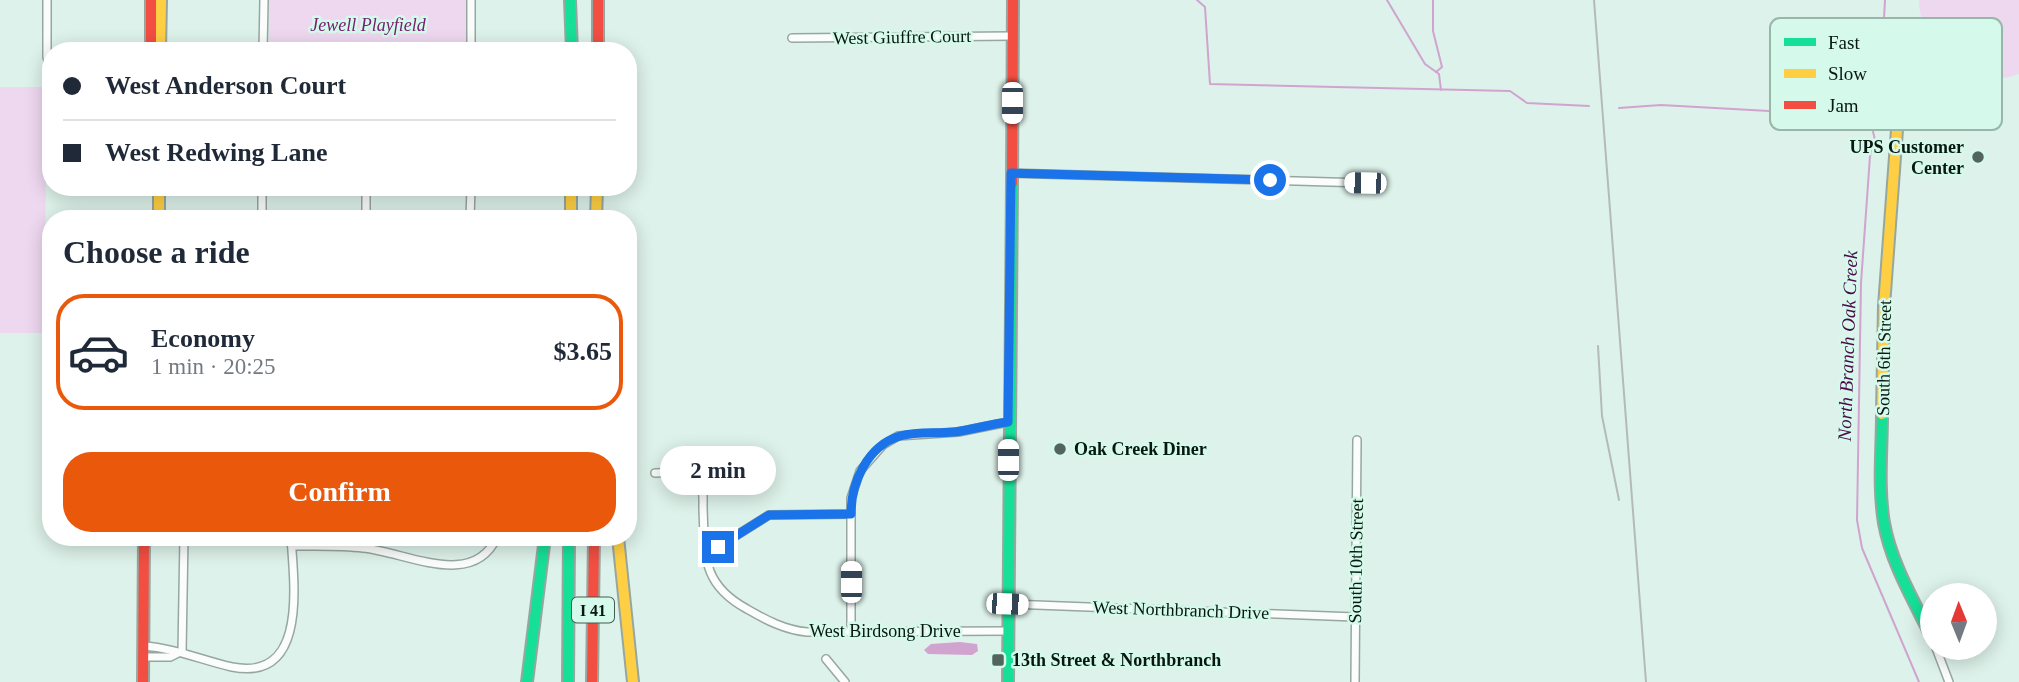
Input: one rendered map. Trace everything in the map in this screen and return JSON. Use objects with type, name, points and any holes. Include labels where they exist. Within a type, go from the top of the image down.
[{"type":"main road","points":[[151,0],[151,42]]},
{"type":"main road","points":[[160,42],[161,0]]},
{"type":"main road","points":[[570,0],[572,42]]},
{"type":"main road","points":[[598,0],[598,42]]},
{"type":"main road","points":[[1008,682],[1013,0]]},
{"type":"main road","name":"South 6th Street","points":[[1897,130],[1884,306],[1881,493],[1885,524],[1895,562],[1920,613]]},
{"type":"main road","points":[[143,682],[144,546]]},
{"type":"main road","points":[[527,682],[544,546]]},
{"type":"main road","name":"I 41","points":[[568,682],[569,546]]},
{"type":"main road","name":"I 41","points":[[592,682],[594,546]]},
{"type":"main road","points":[[619,546],[633,682]]},
{"type":"street","points":[[47,0],[47,42]]},
{"type":"street","points":[[263,42],[264,0]]},
{"type":"street","points":[[471,0],[471,42]]},
{"type":"street","name":"West Giuffre Court","points":[[792,38],[1013,36]]},
{"type":"street","points":[[1011,173],[1365,183]]},
{"type":"street","points":[[850,632],[851,514],[853,487],[860,471],[883,445],[908,434],[958,432],[1008,422]]},
{"type":"street","name":"South 10th Street","points":[[1355,682],[1357,440]]},
{"type":"street","name":"West Birdsong Drive","points":[[655,473],[687,472],[702,480],[709,573],[718,589],[730,600],[766,619],[797,631],[1007,631]]},
{"type":"street","points":[[706,550],[718,547],[769,515],[851,514]]},
{"type":"street","points":[[181,652],[184,546]]},
{"type":"street","points":[[143,652],[172,648],[234,667],[256,669],[275,660],[288,645],[292,619],[292,546],[366,548],[450,566],[471,564],[490,552],[493,546]]},
{"type":"street","name":"West Northbranch Drive","points":[[1007,604],[1356,617]]},
{"type":"street","points":[[826,659],[845,682]]},
{"type":"street","points":[[1941,660],[1949,682]]},
{"type":"green space","name":"Jewell Playfield","points":[[269,0],[467,0],[467,42],[269,42]]},
{"type":"green space","points":[[1919,0],[2019,0],[2019,74],[2002,78],[2002,18],[1921,17]]},
{"type":"green space","points":[[0,87],[42,87],[42,196],[46,196],[46,210],[42,210],[42,333],[0,333]]},
{"type":"shaded area","points":[[931,644],[977,644],[978,651],[972,655],[928,654],[924,650]]},
{"type":"waterway","points":[[1197,0],[1205,7],[1210,84],[1510,91],[1527,103],[1589,106]]},
{"type":"waterway","points":[[1387,0],[1425,64],[1439,74],[1441,90]]},
{"type":"waterway","points":[[1433,0],[1433,31],[1442,67],[1436,72]]},
{"type":"waterway","name":"North Branch Oak Creek","points":[[1884,18],[1885,0]]},
{"type":"waterway","points":[[1619,108],[1661,105],[1770,111]]},
{"type":"waterway","name":"North Branch Oak Creek","points":[[1873,130],[1875,140],[1870,156],[1861,283],[1857,520],[1862,548],[1919,682]]},
{"type":"railway","points":[[1594,0],[1646,682]]},
{"type":"railway","points":[[1598,346],[1602,416],[1619,500]]},
{"type":"traffic: fast","points":[[570,0],[572,42]]},
{"type":"traffic: fast","points":[[1008,682],[1012,183]]},
{"type":"traffic: fast","points":[[1882,414],[1881,482],[1884,523],[1898,567],[1920,614]]},
{"type":"traffic: fast","points":[[527,682],[544,546]]},
{"type":"traffic: fast","points":[[568,682],[569,546]]},
{"type":"traffic: slow","points":[[160,42],[161,0]]},
{"type":"traffic: slow","points":[[1882,414],[1884,306],[1897,130]]},
{"type":"traffic: slow","points":[[159,196],[159,210]]},
{"type":"traffic: slow","points":[[571,196],[571,210]]},
{"type":"traffic: slow","points":[[596,210],[597,196]]},
{"type":"traffic: slow","points":[[619,546],[633,682]]},
{"type":"traffic: jam","points":[[151,0],[151,42]]},
{"type":"traffic: jam","points":[[598,0],[598,42]]},
{"type":"traffic: jam","points":[[1012,183],[1013,0]]},
{"type":"traffic: jam","points":[[143,682],[144,546]]},
{"type":"traffic: jam","points":[[592,682],[594,546]]},
{"type":"place","name":"UPS Customer Center","points":[[1978,157]]},
{"type":"place","name":"Oak Creek Diner","points":[[1060,449]]},
{"type":"place","name":"13th Street & Northbranch","points":[[998,660]]},
{"type":"route","points":[[718,547],[775,513],[851,514],[853,487],[860,471],[883,445],[898,436],[958,432],[980,425],[1008,422],[1011,173],[1270,180]]}]
